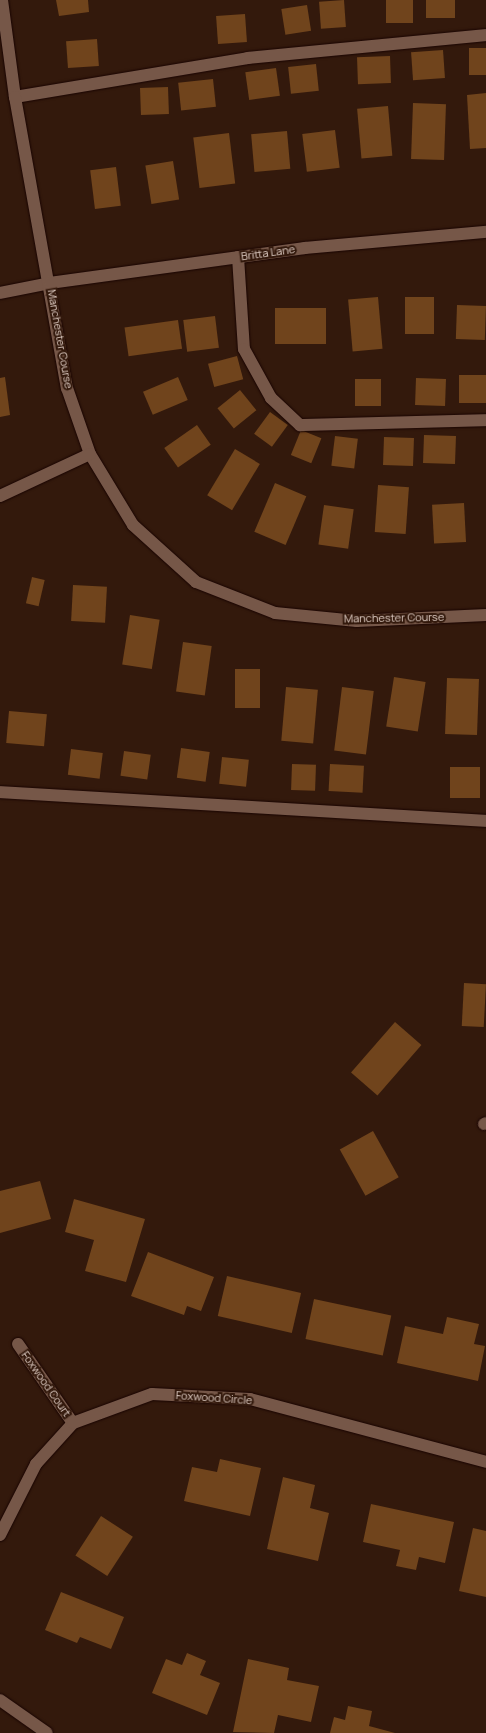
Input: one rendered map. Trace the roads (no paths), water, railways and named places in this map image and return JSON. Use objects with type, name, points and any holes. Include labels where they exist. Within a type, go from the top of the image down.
[{"type":"street","name":"Manchester Course","points":[[2,0],[15,97],[50,283],[67,388],[90,454],[133,525],[196,582],[275,613],[358,621],[486,615]]},
{"type":"street","points":[[15,97],[248,58],[486,35]]},
{"type":"street","name":"Britta Lane","points":[[0,293],[50,283],[238,257],[486,232]]},
{"type":"street","points":[[238,257],[244,349],[271,398],[300,425],[486,420]]},
{"type":"street","points":[[0,496],[90,454]]},
{"type":"street","points":[[0,792],[486,821]]},
{"type":"street","name":"Foxwood Court","points":[[18,1344],[73,1424]]},
{"type":"street","name":"Foxwood Circle","points":[[0,1535],[36,1464],[73,1424],[152,1394],[250,1399],[486,1462]]},
{"type":"street","points":[[0,1700],[47,1733]]}]
